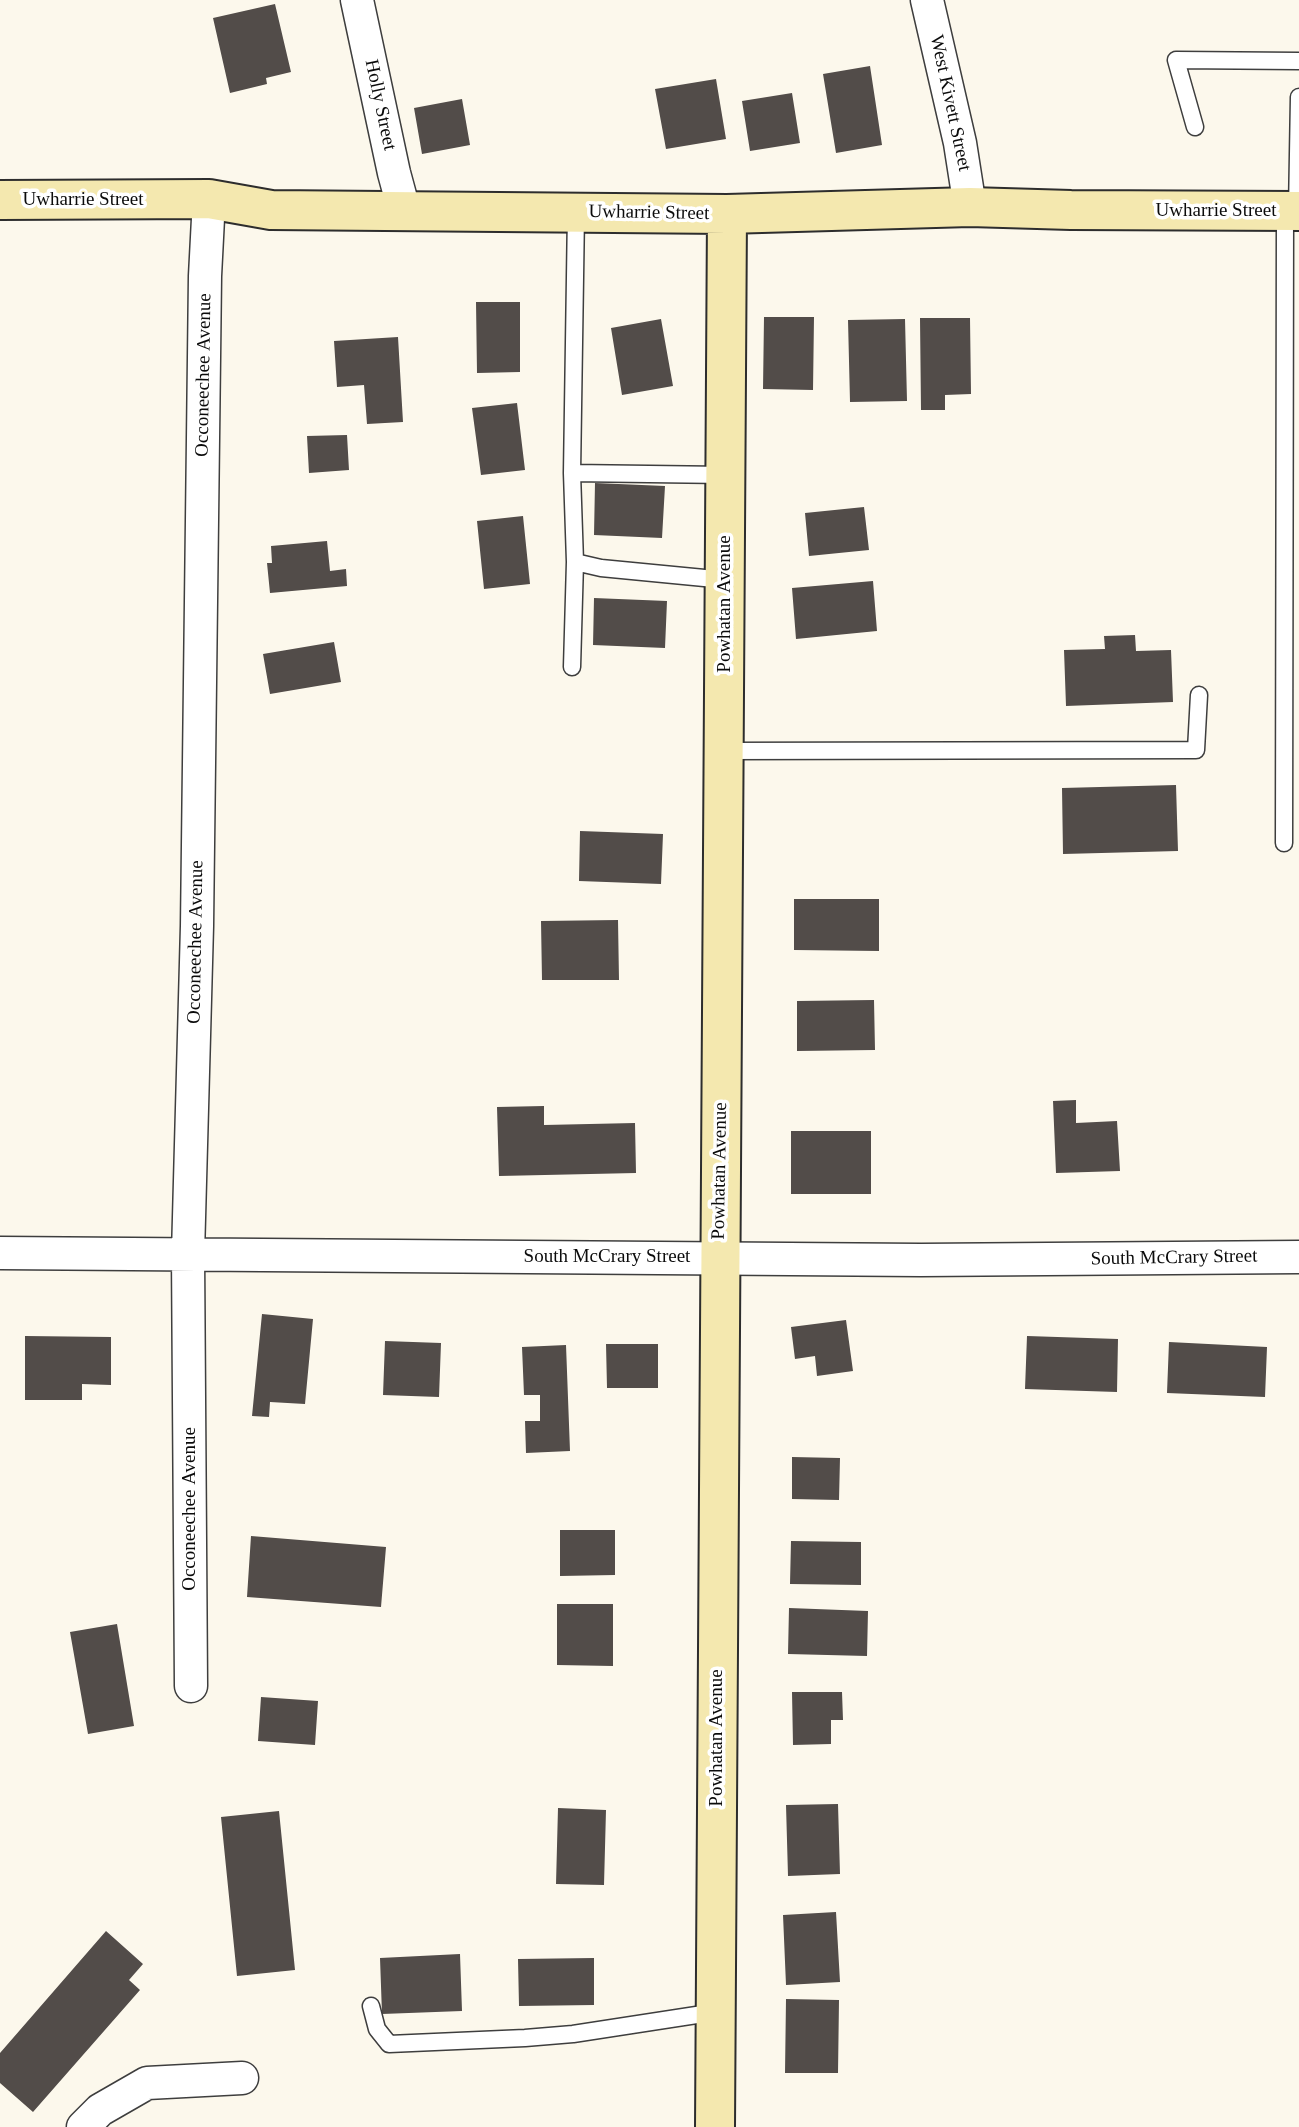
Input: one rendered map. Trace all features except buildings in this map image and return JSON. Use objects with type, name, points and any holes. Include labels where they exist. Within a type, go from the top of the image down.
[{"type":"street","name":"Holly Street","points":[[358,0],[404,210]]},
{"type":"street","name":"West Kivett Street","points":[[927,0],[960,143],[971,207]]},
{"type":"street","name":"Uwharrie Street","points":[[0,200],[209,199],[271,210],[727,215],[971,207],[1294,211]]},
{"type":"street","name":"Occoneechee Avenue","points":[[191,1686],[188,1254],[197,926],[205,276],[209,199]]},
{"type":"street","name":"Powhatan Avenue","points":[[715,2127],[727,215]]},
{"type":"street","name":"South McCrary Street","points":[[0,1253],[921,1260],[1299,1256]]},
{"type":"street","points":[[83,2127],[100,2110],[147,2083],[242,2078]]},
{"type":"lane","points":[[1195,127],[1176,60],[1299,61]]},
{"type":"lane","points":[[1284,843],[1294,211],[1299,97]]},
{"type":"lane","points":[[572,667],[576,212]]},
{"type":"lane","points":[[572,473],[726,475]]},
{"type":"lane","points":[[575,562],[601,568],[725,580]]},
{"type":"lane","points":[[724,751],[1196,750],[1199,695]]},
{"type":"lane","points":[[372,2006],[377,2029],[389,2043],[561,2035],[716,2012]]}]
